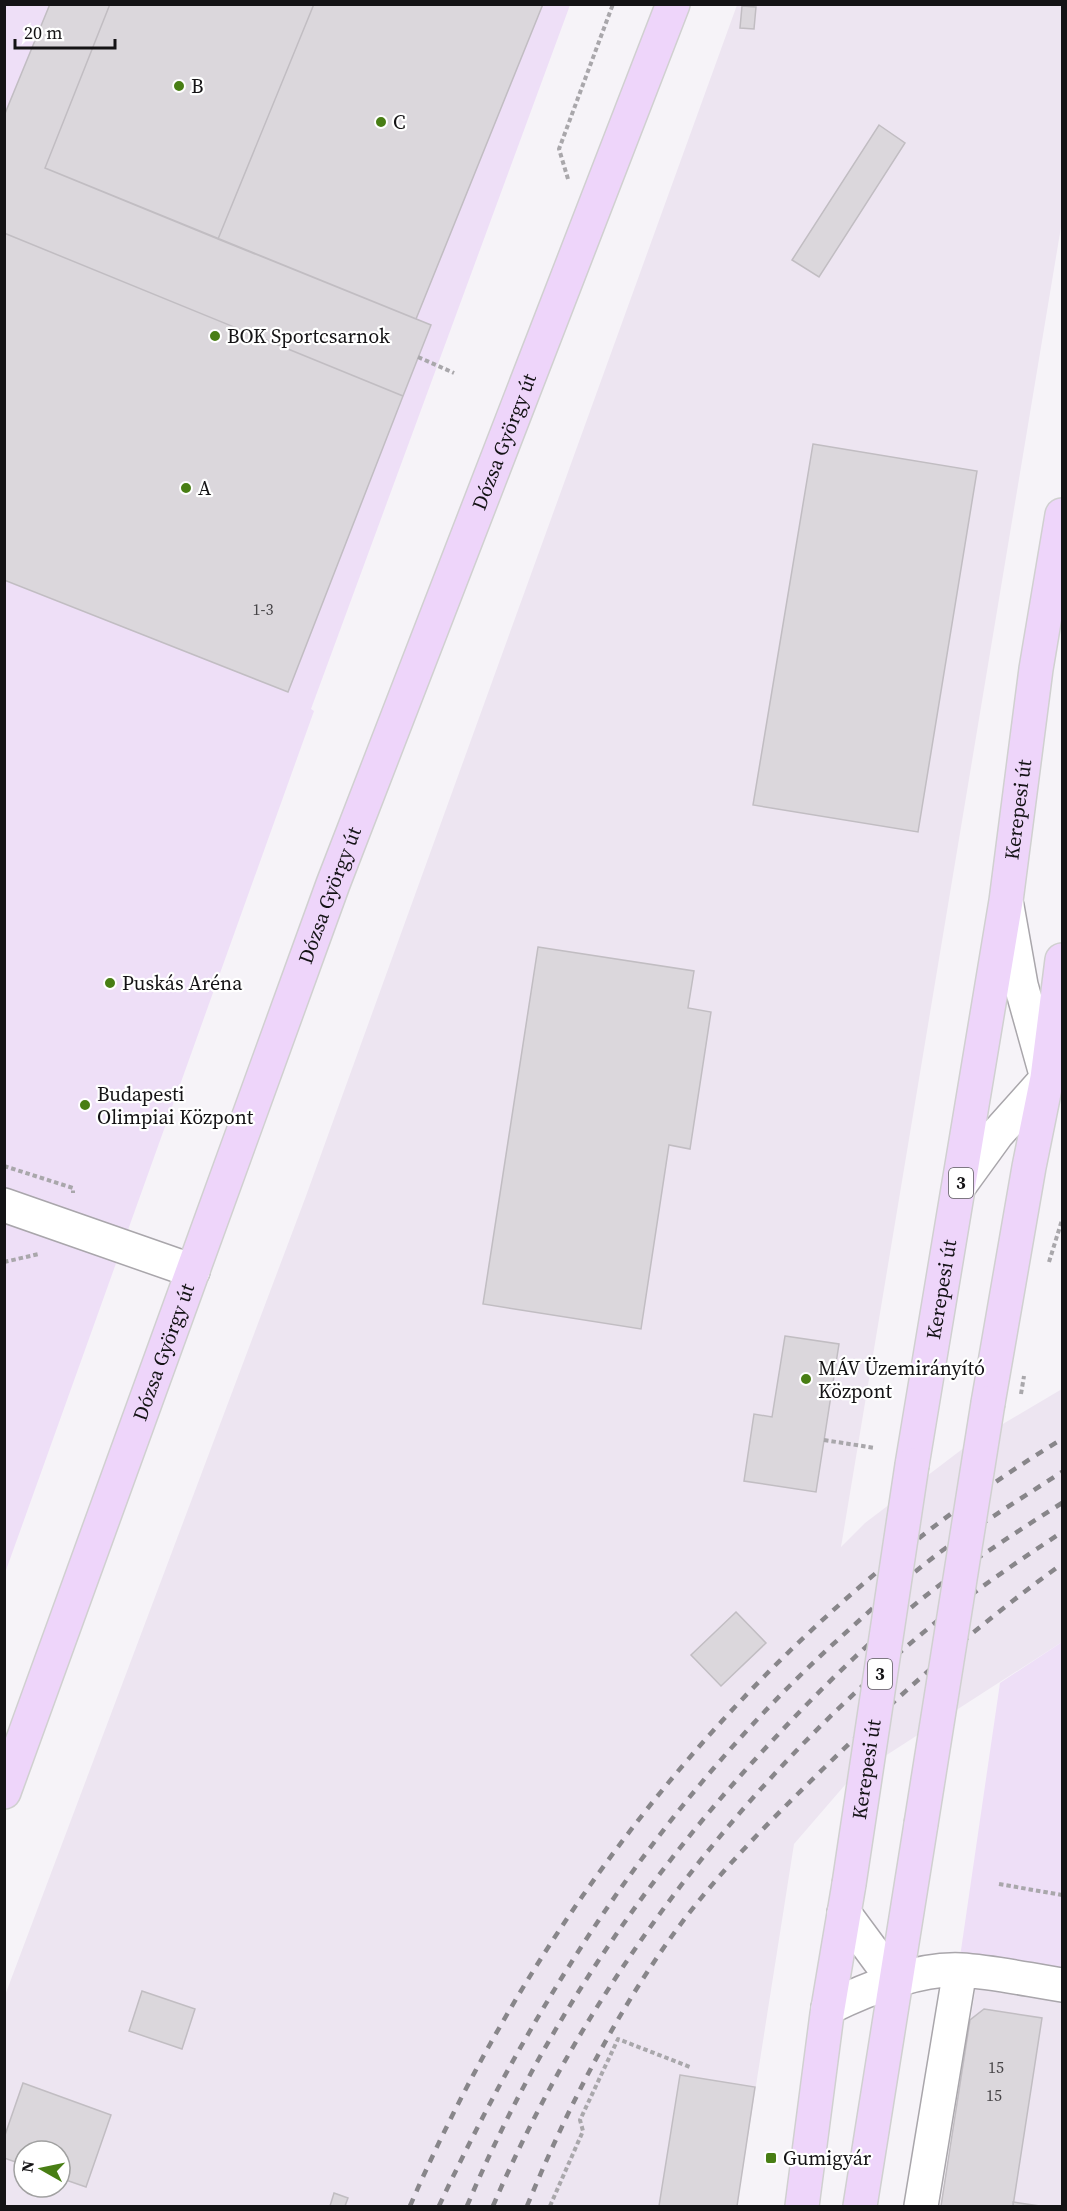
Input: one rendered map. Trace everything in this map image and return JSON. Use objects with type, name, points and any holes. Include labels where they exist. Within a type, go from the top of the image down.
[{"type":"main road","name":"Dózsa György út","points":[[4,1792],[15,1729],[193,1271],[338,873],[673,4]]},
{"type":"main road","name":"Kerepesi út","points":[[802,2206],[828,2008],[912,1465],[1006,901],[1036,669],[1062,515]]},
{"type":"main road","points":[[860,2206],[988,1403],[1029,1167],[1055,1079],[1062,960]]},
{"type":"street","points":[[960,1185],[997,1134],[1055,1079],[1021,985],[1006,901]]},
{"type":"street","points":[[4,1206],[193,1271]]},
{"type":"street","points":[[846,1898],[895,1982]]},
{"type":"street","points":[[921,2206],[960,1970]]},
{"type":"street","points":[[828,2008],[864,1991],[895,1982],[960,1970],[1062,1985]]},
{"type":"path","points":[[568,181],[559,149],[613,4]]},
{"type":"path","points":[[418,357],[454,373]]},
{"type":"path","points":[[4,1166],[73,1188]]},
{"type":"path","points":[[824,1440],[875,1448]]},
{"type":"path","points":[[999,1884],[1062,1895]]},
{"type":"path","points":[[550,2206],[583,2131],[580,2120],[618,2039],[690,2067]]},
{"type":"shaded area","name":"BOK Sportcsarnok","points":[[5,5],[570,5],[311,709],[314,711],[5,1573]]},
{"type":"shaded area","points":[[737,5],[1062,5],[1062,221],[841,1547],[865,1523],[969,1444],[1062,1389],[1062,1642],[851,1778],[794,1844],[737,2206],[5,2206],[4,1998],[306,1196]]},
{"type":"shaded area","points":[[1062,1642],[1062,1973],[960,1957],[1000,1683]]},
{"type":"shaded area","points":[[976,1985],[1062,1998],[1062,2206],[941,2206]]},
{"type":"building","points":[[50,4],[110,4],[45,168],[431,325],[403,396],[4,233],[4,116]]},
{"type":"building","name":"B","points":[[110,4],[314,4],[218,239],[45,168]]},
{"type":"building","name":"C","points":[[314,4],[543,4],[416,319],[218,239]]},
{"type":"building","points":[[742,6],[756,7],[754,29],[740,28]]},
{"type":"building","points":[[879,125],[905,143],[819,277],[792,260]]},
{"type":"building","name":"A","points":[[4,233],[403,396],[288,692],[4,580]]},
{"type":"building","points":[[813,444],[977,471],[918,832],[753,805]]},
{"type":"building","points":[[538,947],[694,971],[688,1008],[711,1012],[690,1149],[669,1145],[641,1329],[483,1304]]},
{"type":"building","name":"MÁV Üzemirányító Központ","points":[[785,1336],[839,1344],[816,1492],[744,1481],[754,1414],[772,1417]]},
{"type":"building","points":[[736,1612],[766,1643],[721,1686],[691,1655]]},
{"type":"building","points":[[142,1991],[195,2009],[182,2049],[129,2031]]},
{"type":"building","points":[[984,2009],[1042,2018],[1013,2206],[941,2206],[970,2020]]},
{"type":"building","points":[[680,2075],[755,2087],[737,2206],[659,2206]]},
{"type":"building","points":[[23,2083],[111,2115],[86,2187],[72,2182],[72,2139],[12,2139],[12,2161],[4,2158],[4,2138]]},
{"type":"building","points":[[334,2193],[348,2198],[345,2206],[330,2206]]},
{"type":"building","points":[[1013,2202],[1040,2206],[1013,2206]]},
{"type":"railway","points":[[410,2206],[465,2091],[528,1979],[599,1873],[677,1772],[763,1678],[856,1590],[955,1511],[1062,1439]]},
{"type":"railway","points":[[439,2206],[519,2049],[564,1974],[612,1901],[664,1830],[719,1762],[778,1697],[904,1581],[943,1550],[1062,1472]]},
{"type":"railway","points":[[467,2206],[527,2080],[562,2019],[638,1903],[725,1793],[813,1698],[902,1615],[949,1578],[1062,1503]]},
{"type":"railway","points":[[493,2206],[533,2120],[579,2037],[629,1957],[685,1880],[746,1806],[810,1736],[879,1671],[951,1610],[1062,1532]]},
{"type":"railway","points":[[527,2206],[573,2104],[626,2005],[667,1943],[722,1873],[762,1830],[882,1713],[969,1636],[1062,1564]]},
{"type":"place","name":"B","points":[[179,86]]},
{"type":"place","name":"C","points":[[381,122]]},
{"type":"place","name":"BOK Sportcsarnok","points":[[215,336]]},
{"type":"place","name":"A","points":[[186,488]]},
{"type":"place","name":"Puskás Aréna","points":[[110,983]]},
{"type":"place","name":"Budapesti Olimpiai Központ","points":[[85,1105]]},
{"type":"place","name":"MÁV Üzemirányító Központ","points":[[806,1379]]},
{"type":"place","name":"Gumigyár","points":[[771,2158]]}]
